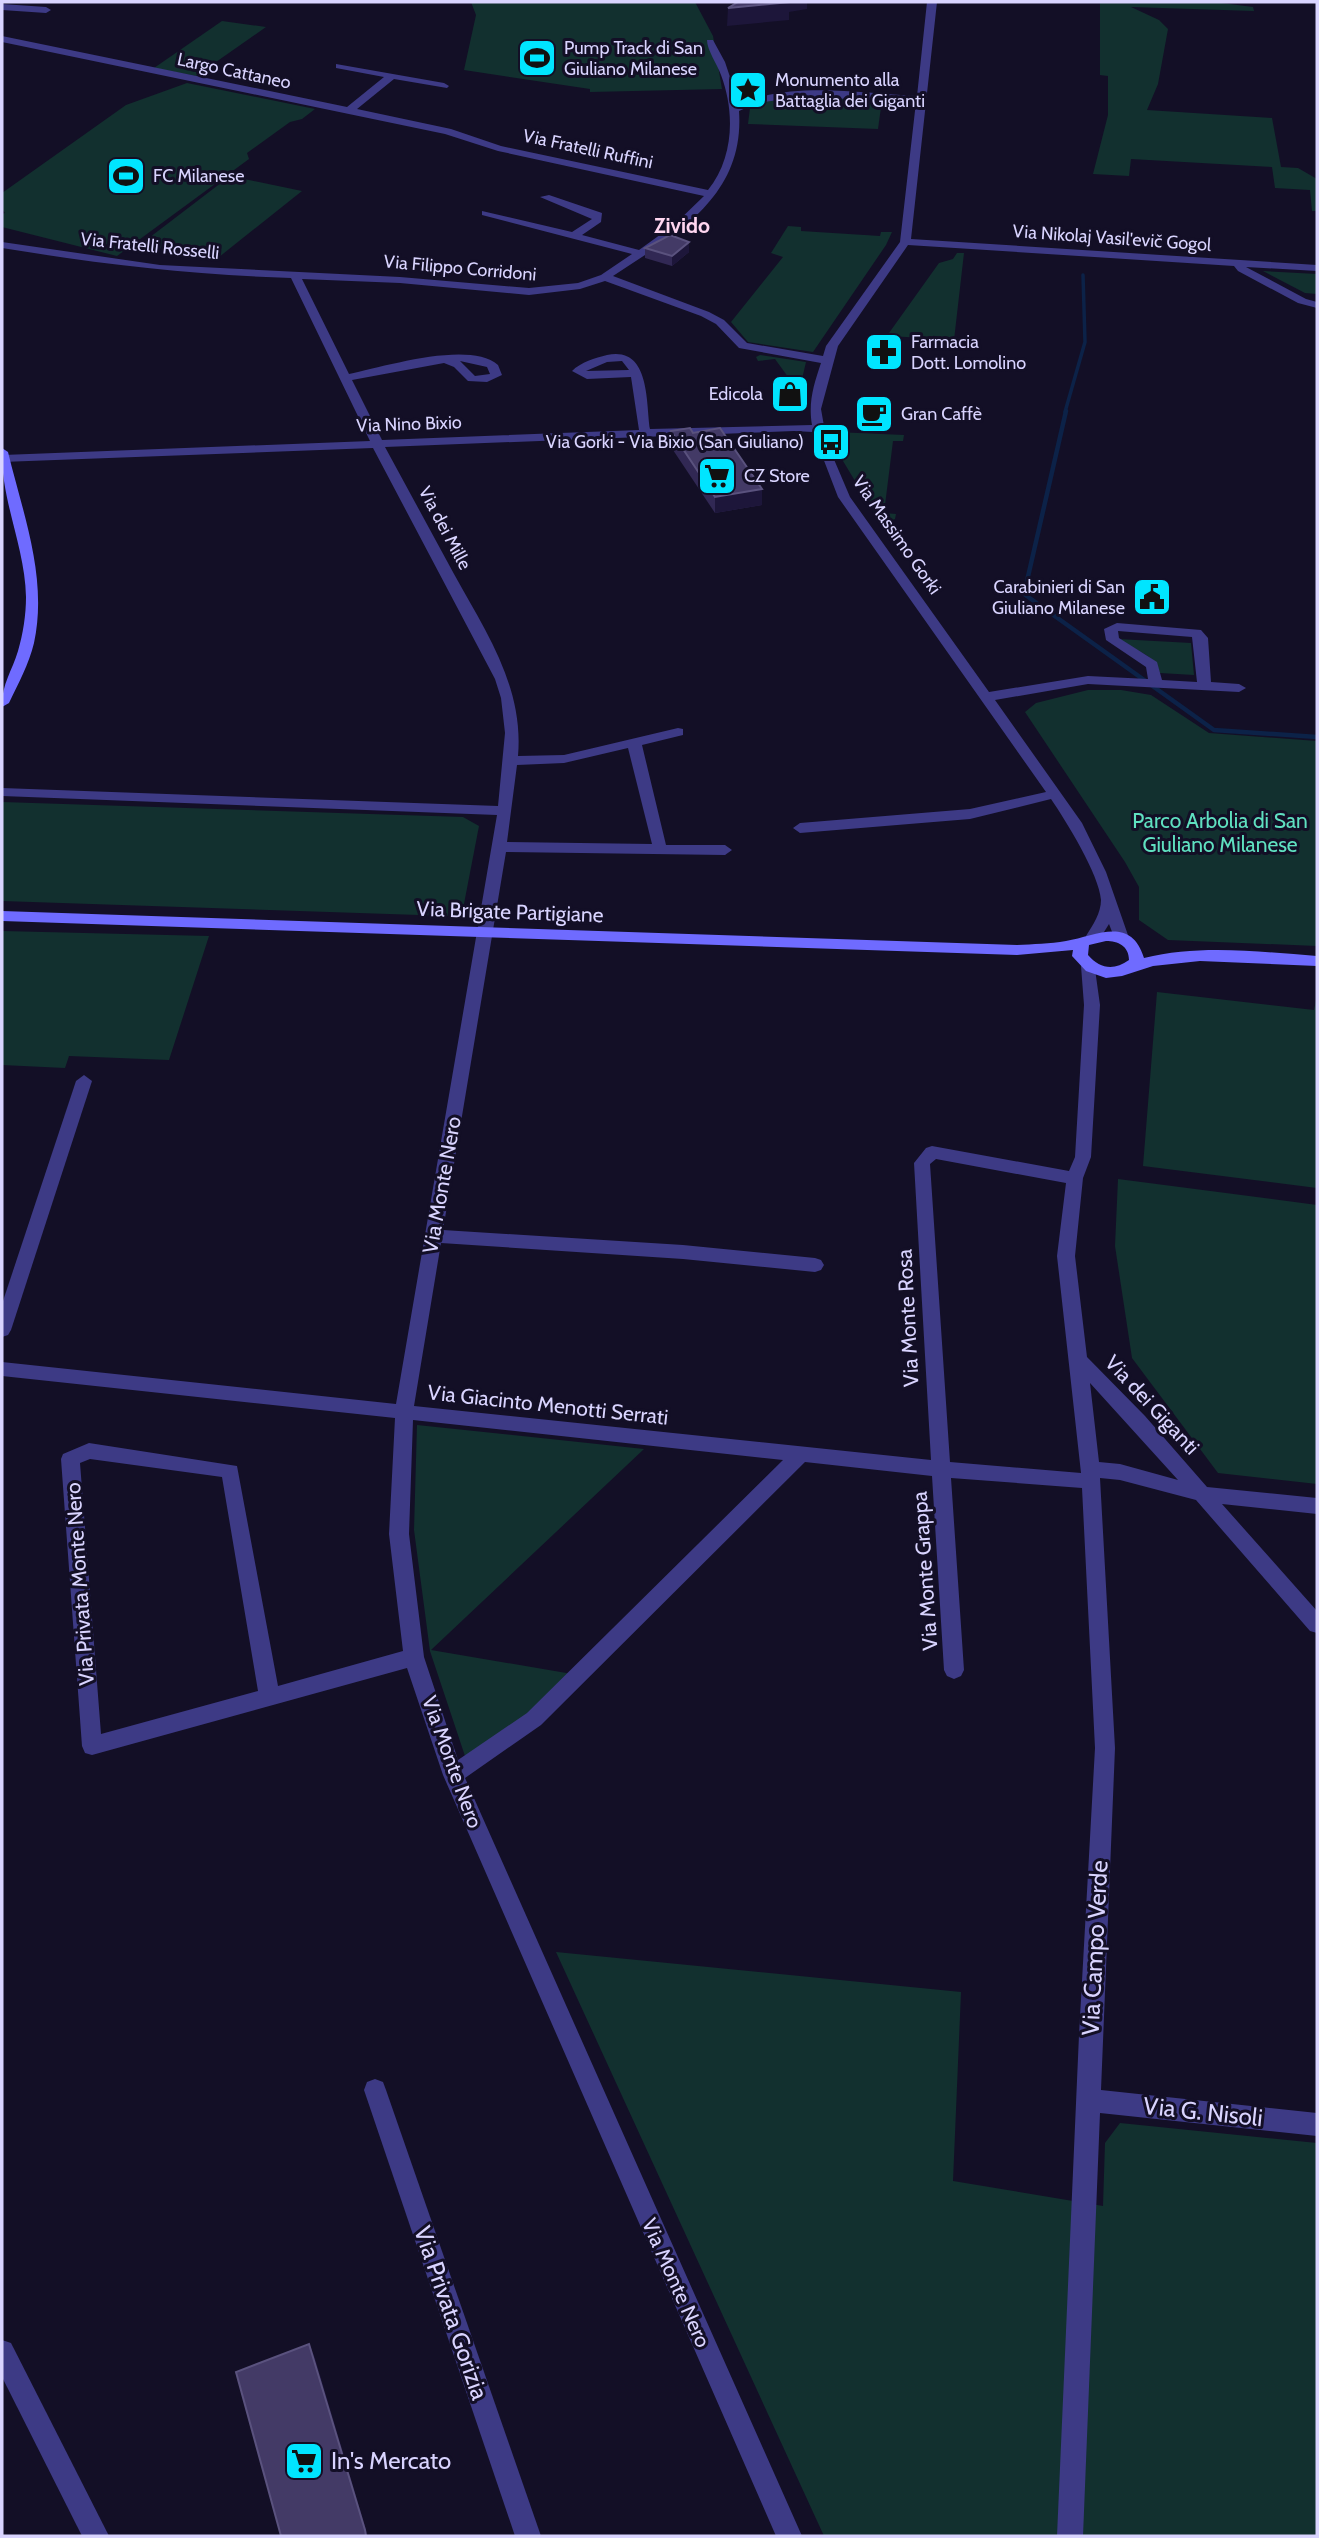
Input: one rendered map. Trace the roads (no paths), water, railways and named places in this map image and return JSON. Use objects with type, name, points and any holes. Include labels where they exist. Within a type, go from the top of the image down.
[{"type":"street","name":"Via Massimo Gorki","points":[[932,2],[905,242],[841,332],[826,360],[815,410],[817,429],[827,461],[844,497],[1055,794],[1091,854],[1127,943]]},
{"type":"street","points":[[2,7],[46,10]]},
{"type":"street","name":"Largo Cattaneo","points":[[2,39],[460,134]]},
{"type":"street","points":[[710,42],[733,90],[735,109],[757,99],[783,94],[921,99]]},
{"type":"street","points":[[339,66],[444,86]]},
{"type":"street","points":[[349,111],[392,76]]},
{"type":"street","name":"Via Filippo Corridoni","points":[[295,275],[412,280],[540,293],[605,277],[686,219],[711,194],[731,152],[735,109]]},
{"type":"street","name":"Via Fratelli Ruffini","points":[[460,134],[502,149],[711,194]]},
{"type":"street","points":[[545,197],[597,214],[597,220],[573,236]]},
{"type":"street","points":[[486,213],[639,253]]},
{"type":"street","name":"Via Nikolaj Vasil'evič Gogol","points":[[905,242],[1317,268]]},
{"type":"street","name":"Via Fratelli Rosselli","points":[[2,245],[150,267],[295,275]]},
{"type":"street","points":[[1237,263],[1242,269],[1302,301],[1317,305]]},
{"type":"street","name":"Via dei Mille","points":[[295,275],[377,443],[501,675],[512,718],[510,761],[505,811],[485,933]]},
{"type":"street","points":[[605,277],[705,314],[720,323],[743,346],[826,360]]},
{"type":"street","points":[[345,378],[445,359]]},
{"type":"street","points":[[636,373],[645,433]]},
{"type":"street","name":"Via Nino Bixio","points":[[3,456],[794,427],[817,429]]},
{"type":"street","points":[[2,703],[29,636],[33,595],[3,456]]},
{"type":"street","points":[[1156,683],[1152,665],[1113,640],[1111,629],[1117,627],[1196,634],[1200,638],[1204,686]]},
{"type":"street","points":[[986,697],[1068,681],[1127,681],[1239,688]]},
{"type":"street","points":[[510,761],[564,760],[678,732]]},
{"type":"street","points":[[634,742],[660,849]]},
{"type":"street","points":[[2,792],[505,811]]},
{"type":"street","points":[[800,828],[970,814],[1055,794]]},
{"type":"street","points":[[499,847],[725,850]]},
{"type":"street","points":[[1086,964],[1080,956],[1088,940],[1105,918],[1108,900]]},
{"type":"street","name":"Via Brigate Partigiane","points":[[2,916],[1017,950],[1059,948],[1088,940],[1127,943]]},
{"type":"street","name":"Via Monte Nero","points":[[485,933],[404,1412],[400,1534],[414,1657],[453,1775],[789,2536]]},
{"type":"street","points":[[1127,943],[1202,957]]},
{"type":"street","points":[[1127,943],[1137,956],[1131,966]]},
{"type":"street","name":"Via Brigate Partigiane","points":[[1017,950],[1086,964],[1111,973]]},
{"type":"street","points":[[1111,973],[1168,958],[1317,961]]},
{"type":"street","name":"Via dei Giganti","points":[[1086,964],[1092,1005],[1083,1157],[1075,1178],[1066,1256],[1080,1361],[1317,1625]]},
{"type":"street","name":"Via dei Giganti","points":[[1092,1005],[1097,991],[1111,973]]},
{"type":"street","points":[[2,1330],[84,1082]]},
{"type":"street","name":"Via Monte Rosa","points":[[940,1469],[922,1163],[932,1152],[1075,1178]]},
{"type":"street","points":[[433,1236],[683,1252],[815,1265]]},
{"type":"street","name":"Via Campo Verde","points":[[1070,2536],[1090,2100],[1090,2035],[1105,1748],[1080,1361]]},
{"type":"street","name":"Via Giacinto Menotti Serrati","points":[[2,1369],[940,1469],[1089,1475],[1148,1472],[1164,1465],[1176,1465]]},
{"type":"street","name":"Via Privata Monte Nero","points":[[269,1695],[230,1471],[89,1451],[70,1459],[92,1746],[414,1657]]},
{"type":"street","points":[[453,1775],[534,1719],[800,1455]]},
{"type":"street","name":"Via Monte Grappa","points":[[940,1469],[954,1670]]},
{"type":"street","name":"Via Giacinto Menotti Serrati","points":[[1120,1472],[1202,1494],[1317,1506]]},
{"type":"street","name":"Via Privata Gorizia","points":[[375,2090],[528,2536]]},
{"type":"street","name":"Via G. Nisoli","points":[[1090,2100],[1317,2125]]},
{"type":"street","points":[[2,2352],[96,2536]]},
{"type":"waterway","points":[[1065,412],[1085,342],[1083,275]]},
{"type":"waterway","points":[[1066,411],[1024,594],[1214,730],[1317,737]]},
{"type":"place","name":"Pump Track di San Giuliano Milanese","points":[[537,58]]},
{"type":"place","name":"Monumento alla Battaglia dei Giganti","points":[[748,90]]},
{"type":"place","name":"FC Milanese","points":[[126,176]]},
{"type":"place","name":"Farmacia Dott. Lomolino","points":[[884,352]]},
{"type":"place","name":"Edicola","points":[[790,394]]},
{"type":"place","name":"Gran Caffè","points":[[874,414]]},
{"type":"place","name":"Via Gorki - Via Bixio (San Giuliano)","points":[[831,442]]},
{"type":"place","name":"CZ Store","points":[[717,476]]},
{"type":"place","name":"Carabinieri di San Giuliano Milanese","points":[[1152,597]]},
{"type":"place","name":"In's Mercato","points":[[304,2461]]},
{"type":"district","name":"Zivido","points":[[682,226]]},
{"type":"park label","name":"Parco Arbolia di San Giuliano Milanese","points":[[1220,833]]}]
